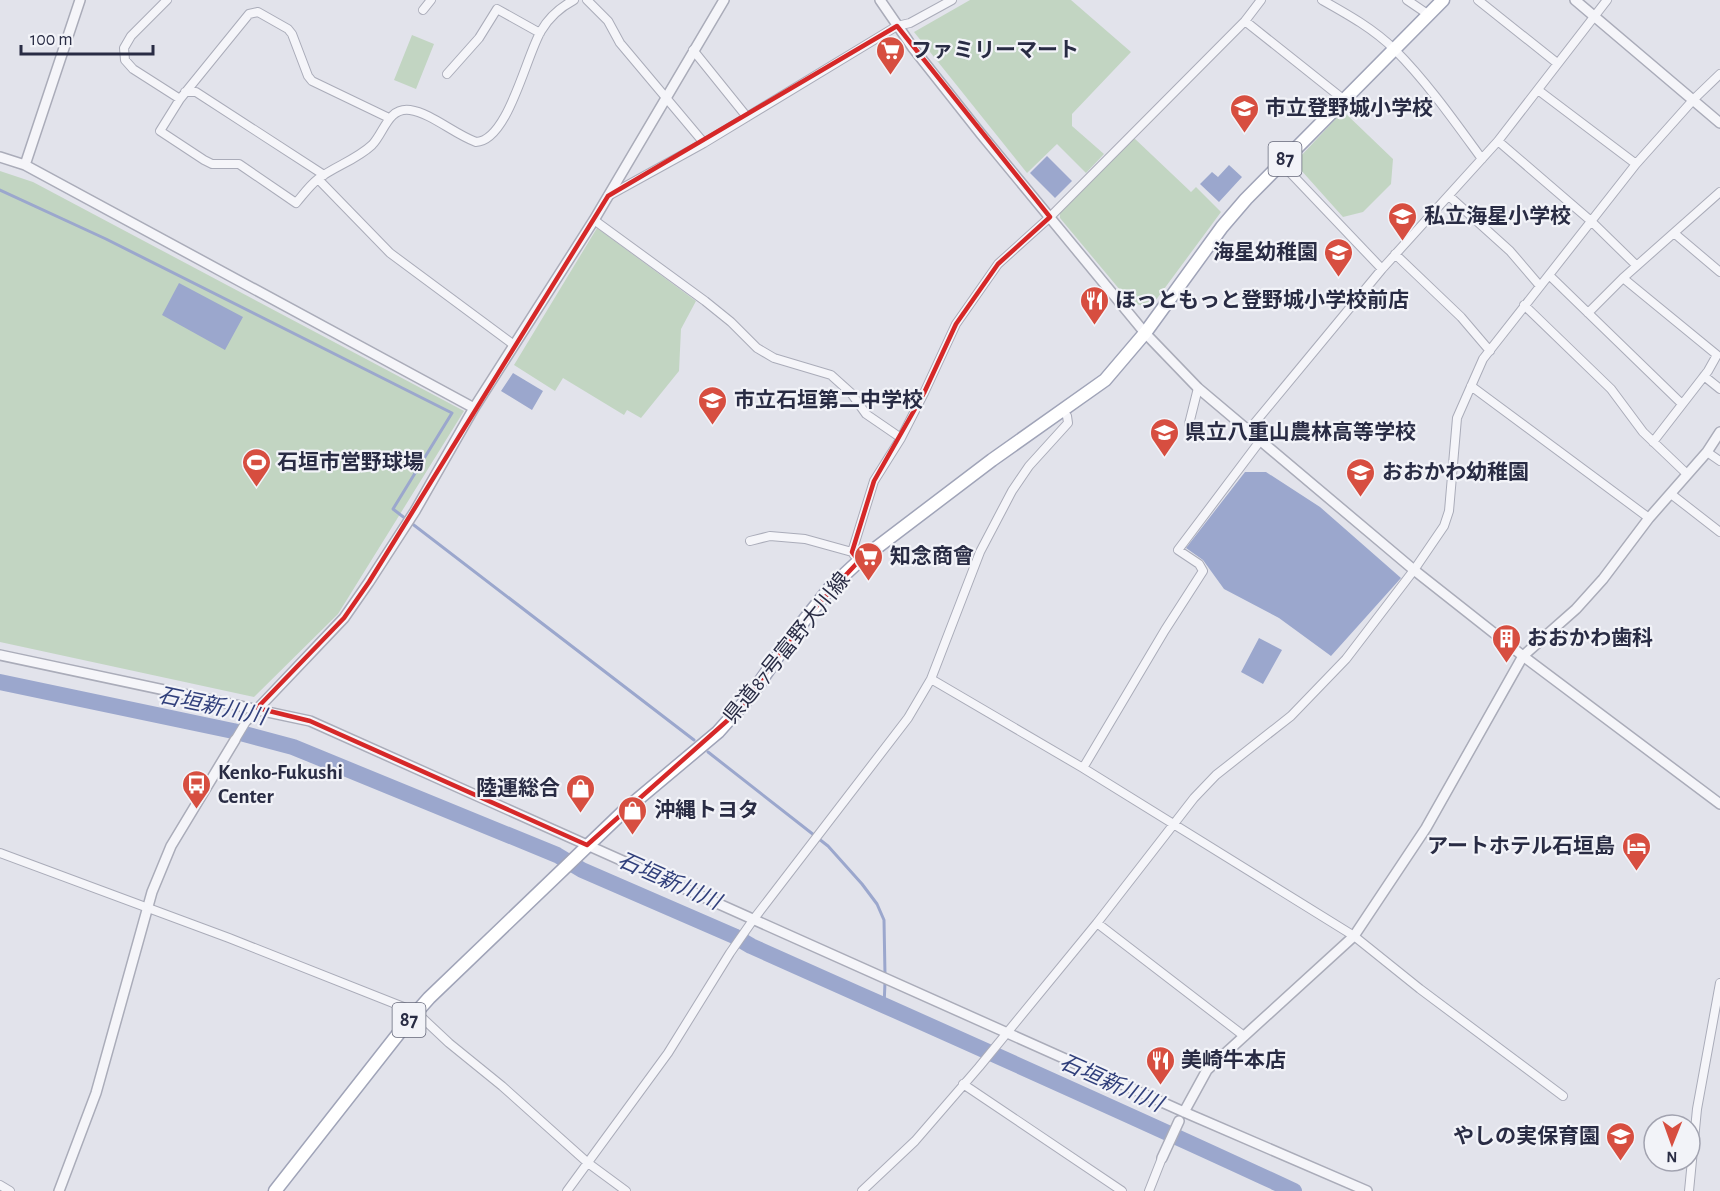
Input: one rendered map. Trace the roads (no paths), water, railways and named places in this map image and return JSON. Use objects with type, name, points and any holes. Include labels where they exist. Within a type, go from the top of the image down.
[{"type":"main road","name":"県道87号富野大川線","points":[[275,1191],[416,1012],[588,844],[647,790],[718,732],[751,694],[791,637],[855,556],[1105,380],[1145,333],[1222,227],[1343,99],[1443,0]]},
{"type":"street","points":[[24,165],[80,0]]},
{"type":"street","points":[[167,0],[131,36],[124,48],[125,60],[133,69],[180,99]]},
{"type":"street","points":[[423,10],[431,0]]},
{"type":"street","points":[[389,118],[312,81],[292,34],[288,29],[258,12],[249,14],[185,92],[160,131],[212,164],[239,164],[296,203],[321,177],[364,153],[377,140],[389,118],[408,110],[420,113],[476,142],[483,142],[491,137],[514,100],[522,74],[540,33],[554,13],[573,0]]},
{"type":"street","points":[[587,0],[608,21],[620,43],[704,143]]},
{"type":"street","points":[[59,1191],[96,1093],[152,892],[171,846],[247,720],[344,618],[414,511],[474,408],[594,220],[724,0]]},
{"type":"street","points":[[880,0],[947,92],[1145,333],[1198,388],[1414,570],[1523,656],[1720,804]]},
{"type":"street","points":[[608,196],[704,143],[897,26],[910,23],[952,0]]},
{"type":"street","points":[[750,541],[770,536],[805,539],[855,556],[874,481],[901,438],[956,324],[998,264],[1050,217],[1245,21],[1261,0]]},
{"type":"street","points":[[1322,0],[1357,20],[1394,49],[1434,96],[1482,159]]},
{"type":"street","points":[[1407,0],[1429,15]]},
{"type":"street","points":[[1478,0],[1557,63]]},
{"type":"street","points":[[1575,0],[1720,123]]},
{"type":"street","points":[[1248,430],[1382,269],[1498,141],[1607,0]]},
{"type":"street","points":[[447,74],[479,38],[497,9],[540,33]]},
{"type":"street","points":[[1245,21],[1343,99]]},
{"type":"street","points":[[693,50],[747,117]]},
{"type":"street","points":[[862,1191],[915,1141],[979,1067],[1097,923],[1194,798],[1216,775],[1263,740],[1303,705],[1346,659],[1414,570],[1444,526],[1449,511],[1457,417],[1483,359],[1636,164],[1694,99],[1720,74]]},
{"type":"street","points":[[1538,90],[1636,164]]},
{"type":"street","points":[[185,92],[196,92],[321,177],[390,252],[514,345]]},
{"type":"street","points":[[1498,141],[1591,221],[1636,266]]},
{"type":"street","points":[[0,157],[24,165],[474,408]]},
{"type":"street","points":[[1281,163],[1382,269]]},
{"type":"street","points":[[1588,313],[1636,266],[1720,192]]},
{"type":"street","points":[[1449,196],[1510,251],[1540,286]]},
{"type":"street","points":[[594,220],[705,301],[731,322],[757,348],[774,358],[831,375],[851,393],[866,414],[901,438]]},
{"type":"street","points":[[1674,233],[1720,272]]},
{"type":"street","points":[[1395,254],[1455,311],[1490,351]]},
{"type":"street","points":[[1549,275],[1682,404]]},
{"type":"street","points":[[1623,278],[1717,355]]},
{"type":"street","points":[[1524,305],[1611,389],[1629,416],[1687,474]]},
{"type":"street","points":[[1653,442],[1704,376],[1717,355],[1720,345]]},
{"type":"street","points":[[1704,376],[1720,389]]},
{"type":"street","points":[[1471,386],[1649,518]]},
{"type":"street","points":[[1189,424],[1198,388]]},
{"type":"street","points":[[567,1191],[668,1053],[753,920],[908,718],[931,678],[980,552],[1012,491],[1029,466],[1068,423],[1067,416],[1062,411]]},
{"type":"street","points":[[1149,1191],[1181,1116],[1207,1070],[1354,936],[1426,828],[1523,656],[1576,609],[1603,579],[1649,518],[1707,452],[1720,432]]},
{"type":"street","points":[[1083,768],[1165,630],[1203,572],[1199,564],[1178,550],[1260,441]]},
{"type":"street","points":[[1707,452],[1720,461]]},
{"type":"street","points":[[1671,495],[1720,532]]},
{"type":"street","points":[[0,655],[310,721],[1006,1032],[1181,1116],[1367,1191]]},
{"type":"street","points":[[931,678],[1083,768],[1354,936],[1420,989],[1563,1096]]},
{"type":"street","points":[[0,853],[228,938],[416,1012],[588,1163],[626,1191]]},
{"type":"street","points":[[1097,923],[1244,1036]]},
{"type":"street","points":[[1689,1191],[1696,1109],[1720,983]]},
{"type":"street","points":[[963,1084],[1122,1191]]},
{"type":"street","points":[[0,1185],[10,1191]]},
{"type":"water","points":[[1047,156],[1072,181],[1055,198],[1030,173]]},
{"type":"water","points":[[1229,165],[1242,177],[1219,202],[1200,184],[1212,172],[1218,177]]},
{"type":"water","points":[[179,283],[243,317],[225,350],[162,315]]},
{"type":"water","points":[[513,373],[543,391],[532,410],[501,391]]},
{"type":"water","points":[[1245,472],[1266,472],[1320,507],[1401,578],[1331,656],[1279,618],[1224,589],[1203,560],[1186,548]]},
{"type":"water","points":[[1259,638],[1282,650],[1263,684],[1241,672]]},
{"type":"waterway","points":[[0,190],[106,239],[452,413],[393,509],[694,740]]},
{"type":"waterway","name":"石垣新川川","points":[[0,682],[233,731],[293,747],[557,855],[582,870],[734,936],[751,946],[1294,1191]]},
{"type":"waterway","points":[[708,752],[828,846],[862,884],[877,904],[884,920],[885,975]]},
{"type":"waterway","points":[[884,1007],[885,982]]},
{"type":"place","name":"ファミリーマート","points":[[890,76]]},
{"type":"place","name":"市立登野城小学校","points":[[1244,134]]},
{"type":"place","name":"私立海星小学校","points":[[1403,242]]},
{"type":"place","name":"海星幼稚園","points":[[1339,278]]},
{"type":"place","name":"ほっともっと登野城小学校前店","points":[[1094,326]]},
{"type":"place","name":"市立石垣第二中学校","points":[[713,426]]},
{"type":"place","name":"県立八重山農林高等学校","points":[[1164,458]]},
{"type":"place","name":"石垣市営野球場","points":[[256,488]]},
{"type":"place","name":"おおかわ幼稚園","points":[[1361,498]]},
{"type":"place","name":"知念商會","points":[[869,582]]},
{"type":"place","name":"おおかわ歯科","points":[[1506,664]]},
{"type":"place","name":"Kenko-Fukushi Center","points":[[197,810]]},
{"type":"place","name":"陸運総合","points":[[581,814]]},
{"type":"place","name":"沖縄トヨタ","points":[[633,836]]},
{"type":"place","name":"アートホテル石垣島","points":[[1636,872]]},
{"type":"place","name":"美崎牛本店","points":[[1160,1086]]},
{"type":"place","name":"やしの実保育園","points":[[1621,1162]]}]
